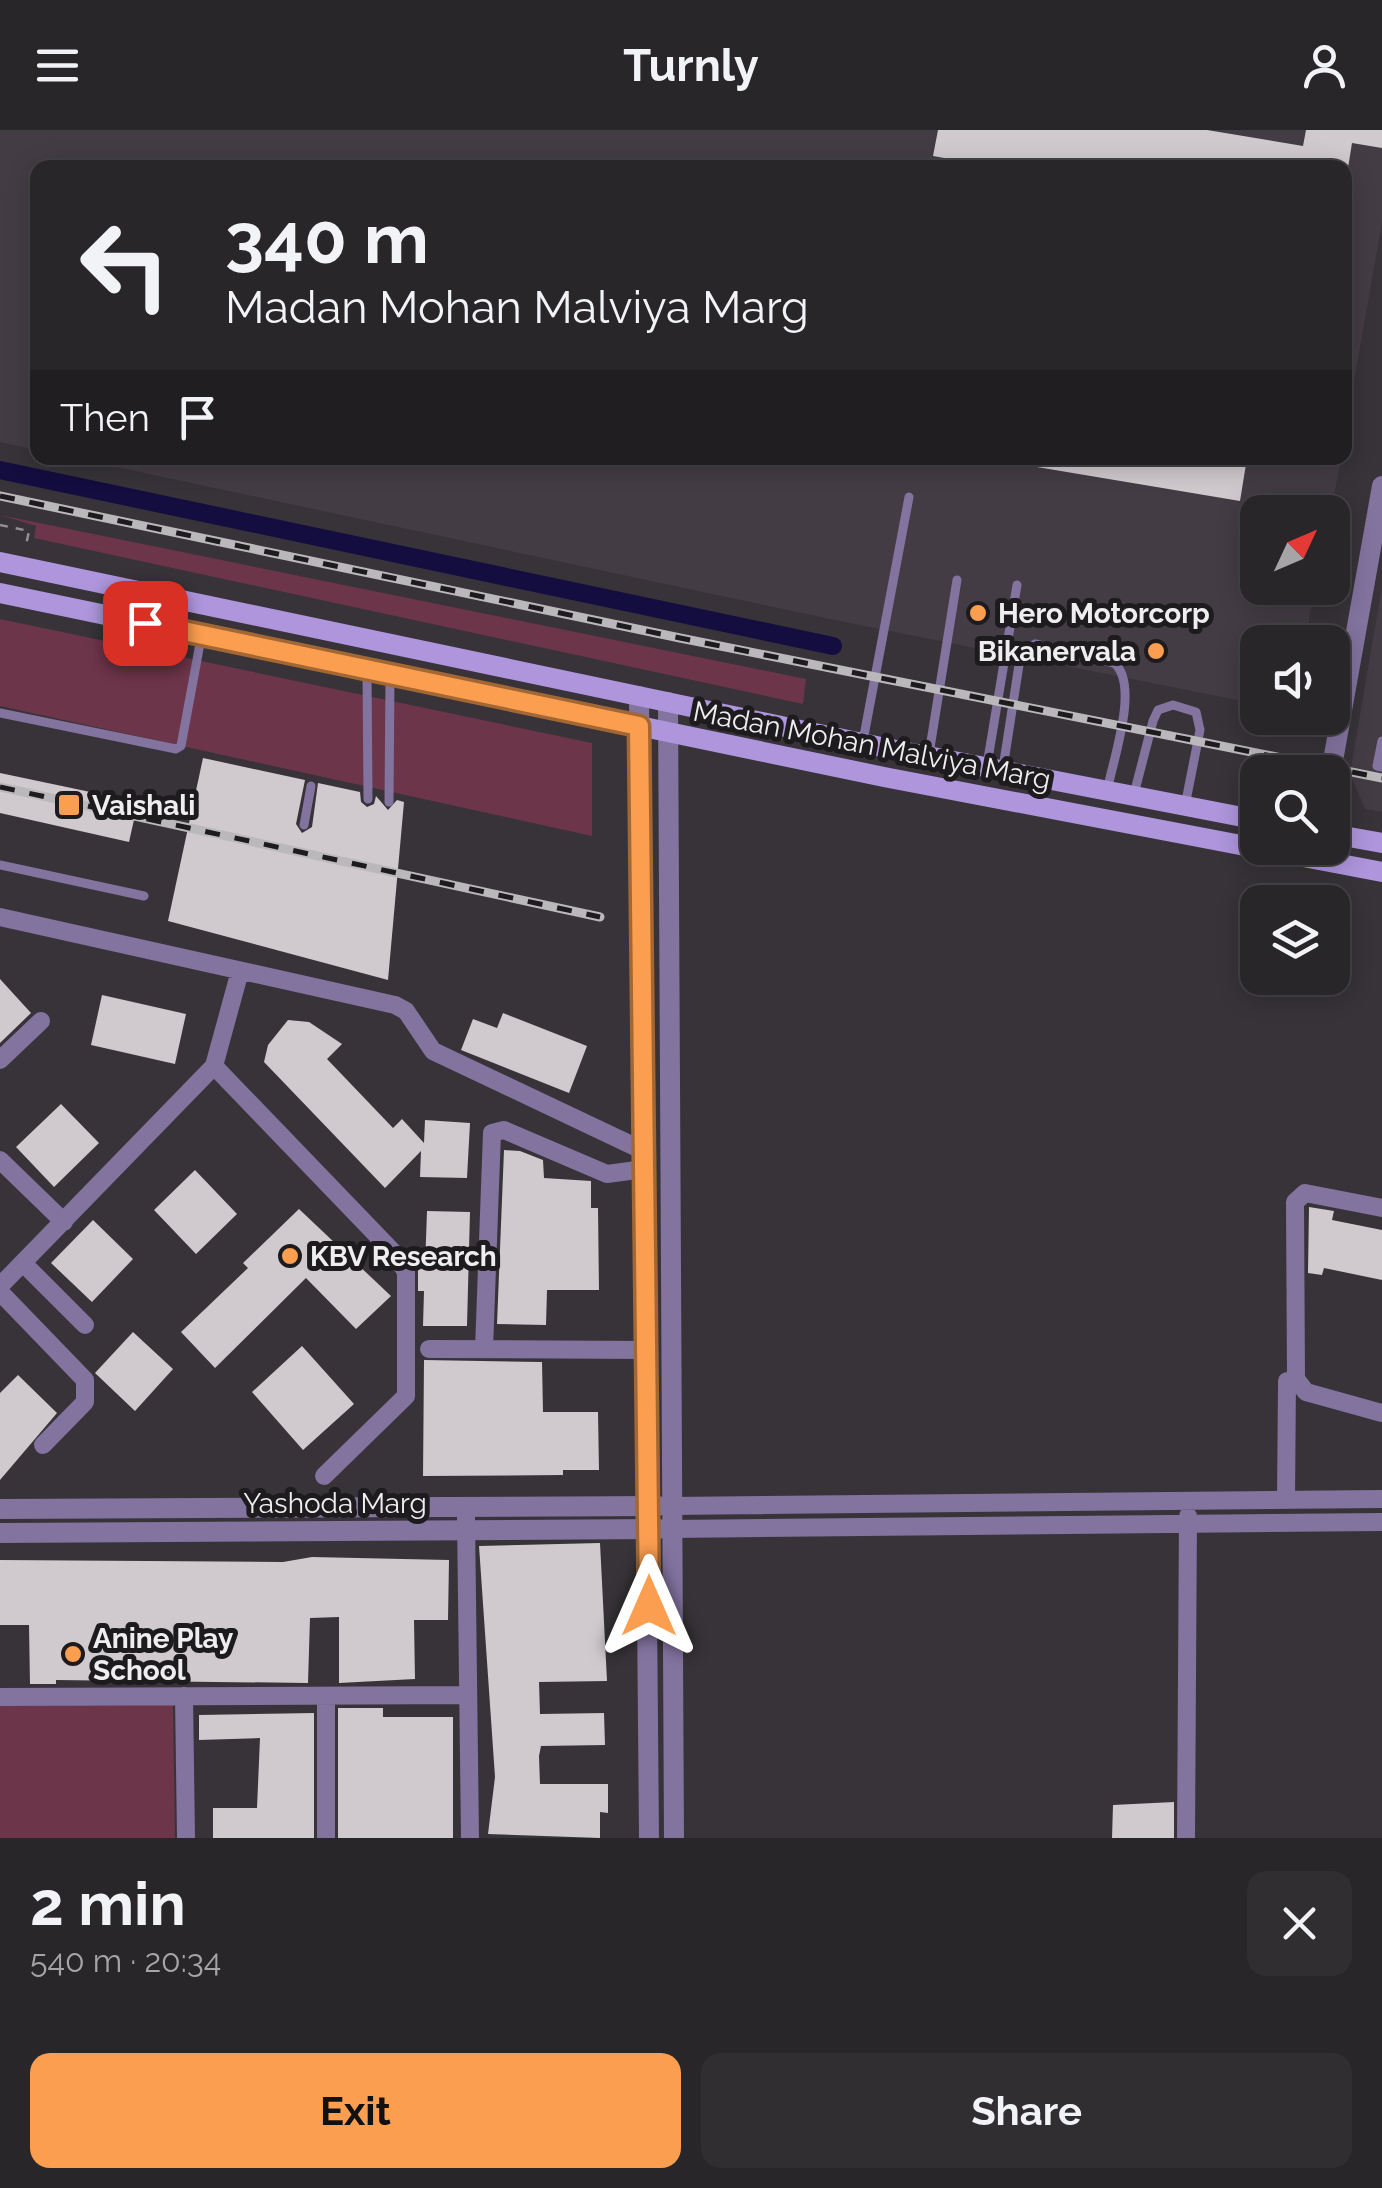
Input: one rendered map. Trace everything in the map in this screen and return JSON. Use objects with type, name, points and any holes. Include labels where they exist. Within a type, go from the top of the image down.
[{"type":"main road","name":"Madan Mohan Malviya Marg","points":[[0,562],[928,757],[1240,816]]},
{"type":"main road","name":"Madan Mohan Malviya Marg","points":[[0,593],[668,732],[1240,838]]},
{"type":"main road","points":[[1350,837],[1382,843]]},
{"type":"main road","name":"Madan Mohan Malviya Marg","points":[[1350,862],[1382,872]]},
{"type":"street","points":[[1334,755],[1382,486]]},
{"type":"street","points":[[639,696],[648,1350],[649,1838]]},
{"type":"street","points":[[668,702],[674,1838]]},
{"type":"street","points":[[0,918],[401,1007],[433,1051],[644,1160]]},
{"type":"street","points":[[43,1445],[85,1402],[86,1380],[0,1289],[214,1066],[240,971]]},
{"type":"street","points":[[0,1060],[41,1021]]},
{"type":"street","points":[[214,1066],[395,1254],[406,1272],[406,1396],[324,1476]]},
{"type":"street","points":[[484,1349],[488,1139],[492,1134],[504,1130],[607,1174],[644,1160]]},
{"type":"street","points":[[0,1160],[64,1222]]},
{"type":"street","points":[[1382,1208],[1304,1193],[1296,1202],[1296,1379],[1306,1392],[1382,1413]]},
{"type":"street","points":[[22,1264],[84,1325]]},
{"type":"street","points":[[429,1349],[648,1350]]},
{"type":"street","points":[[1286,1500],[1287,1381]]},
{"type":"street","points":[[671,1506],[1382,1499]]},
{"type":"street","points":[[1186,1838],[1188,1501]]},
{"type":"street","name":"Yashoda Marg","points":[[0,1509],[671,1506]]},
{"type":"street","points":[[466,1507],[470,1838]]},
{"type":"street","points":[[671,1529],[1382,1522]]},
{"type":"street","name":"Yashoda Marg","points":[[0,1533],[671,1529]]},
{"type":"street","points":[[0,1698],[468,1694]]},
{"type":"street","points":[[184,1696],[186,1838]]},
{"type":"street","points":[[326,1696],[326,1838]]},
{"type":"lane","points":[[862,743],[909,497]]},
{"type":"lane","points":[[928,757],[957,580]]},
{"type":"lane","points":[[995,770],[1017,585]]},
{"type":"lane","points":[[0,713],[176,749],[181,746],[202,635]]},
{"type":"lane","points":[[995,770],[1021,652],[1035,644],[1114,663],[1123,670],[1128,690],[1107,791]]},
{"type":"lane","points":[[367,670],[368,799]]},
{"type":"lane","points":[[389,802],[390,674]]},
{"type":"lane","points":[[1134,796],[1152,721],[1158,710],[1173,705],[1196,712],[1200,730],[1186,806]]},
{"type":"lane","points":[[1382,742],[1377,766],[1382,767]]},
{"type":"lane","points":[[304,825],[311,786]]},
{"type":"lane","points":[[0,865],[144,896]]},
{"type":"path","points":[[0,525],[28,531]]},
{"type":"shaded area","points":[[0,130],[1382,130],[1382,222],[1352,393],[1352,160],[30,160],[30,448],[0,442]]},
{"type":"shaded area","points":[[107,465],[1340,465],[1334,495],[1240,495],[1240,605],[1312,605],[1308,625],[1240,625],[1240,701],[830,619]]},
{"type":"shaded area","points":[[0,515],[806,679],[803,704],[34,538],[36,526]]},
{"type":"shaded area","points":[[1382,586],[1382,812],[1365,809],[1350,774]]},
{"type":"shaded area","points":[[0,619],[592,743],[592,836],[0,706]]},
{"type":"shaded area","points":[[173,1703],[175,1838],[0,1838],[0,1706]]},
{"type":"building","points":[[938,130],[1207,130],[1303,146],[1306,130],[1382,130],[1382,148],[1352,143],[1349,160],[950,160],[933,156]]},
{"type":"building","points":[[1025,465],[1246,465],[1240,501]]},
{"type":"building","points":[[203,758],[305,780],[296,824],[302,833],[312,827],[318,783],[360,792],[361,802],[367,807],[374,804],[376,796],[388,810],[397,800],[404,802],[388,980],[168,921]]},
{"type":"building","name":"Vaishali","points":[[0,773],[138,802],[129,842],[0,813]]},
{"type":"building","points":[[0,979],[31,1013],[0,1043]]},
{"type":"building","points":[[102,995],[186,1014],[175,1064],[91,1045]]},
{"type":"building","points":[[503,1013],[587,1046],[569,1093],[461,1050],[473,1019],[497,1028]]},
{"type":"building","points":[[288,1020],[309,1022],[342,1044],[327,1059],[393,1128],[402,1119],[424,1143],[425,1120],[470,1123],[467,1178],[420,1177],[421,1151],[385,1188],[264,1062],[268,1045]]},
{"type":"building","points":[[61,1104],[99,1143],[54,1187],[16,1147]]},
{"type":"building","points":[[504,1150],[520,1151],[543,1160],[544,1178],[591,1181],[591,1208],[598,1208],[599,1290],[547,1290],[546,1325],[497,1324]]},
{"type":"building","points":[[195,1170],[237,1214],[196,1254],[154,1210]]},
{"type":"building","points":[[1309,1207],[1334,1211],[1332,1220],[1382,1230],[1382,1280],[1324,1268],[1322,1275],[1308,1273]]},
{"type":"building","points":[[299,1209],[391,1296],[356,1329],[306,1278],[215,1368],[181,1332],[248,1268],[243,1263]]},
{"type":"building","points":[[427,1211],[470,1212],[467,1326],[423,1326],[424,1291],[418,1291],[418,1266],[425,1267]]},
{"type":"building","points":[[93,1220],[133,1259],[92,1302],[51,1263]]},
{"type":"building","points":[[133,1332],[173,1369],[135,1411],[95,1373]]},
{"type":"building","points":[[302,1346],[354,1404],[303,1450],[252,1392]]},
{"type":"building","points":[[424,1360],[542,1362],[543,1412],[598,1412],[599,1470],[563,1470],[563,1475],[423,1476]]},
{"type":"building","points":[[18,1375],[57,1413],[0,1480],[0,1393]]},
{"type":"building","points":[[600,1543],[607,1681],[539,1682],[540,1714],[604,1713],[605,1745],[541,1746],[539,1756],[540,1784],[608,1784],[608,1813],[600,1812],[600,1838],[488,1834],[495,1777],[479,1546]]},
{"type":"building","points":[[312,1557],[449,1560],[448,1620],[414,1620],[415,1679],[339,1683],[339,1617],[310,1618],[308,1683],[56,1680],[56,1684],[30,1684],[29,1625],[0,1625],[0,1560],[283,1562]]},
{"type":"building","points":[[338,1708],[383,1708],[383,1717],[453,1717],[453,1838],[338,1838]]},
{"type":"building","points":[[314,1713],[314,1838],[213,1838],[213,1808],[257,1808],[260,1738],[199,1740],[199,1715]]},
{"type":"building","points":[[1174,1802],[1174,1838],[1112,1838],[1113,1805]]},
{"type":"waterway","points":[[0,470],[833,646]]},
{"type":"railway","points":[[0,496],[680,638],[1382,778]]},
{"type":"railway","points":[[0,787],[600,917]]},
{"type":"place","name":"Hero Motorcorp","points":[[978,613]]},
{"type":"place","name":"Bikanervala","points":[[1156,651]]},
{"type":"place","name":"Vaishali","points":[[69,805]]},
{"type":"place","name":"KBV Research","points":[[290,1256]]},
{"type":"place","name":"Anine Play School","points":[[73,1654]]},
{"type":"route","points":[[145,623],[639,726],[649,1606]]}]
